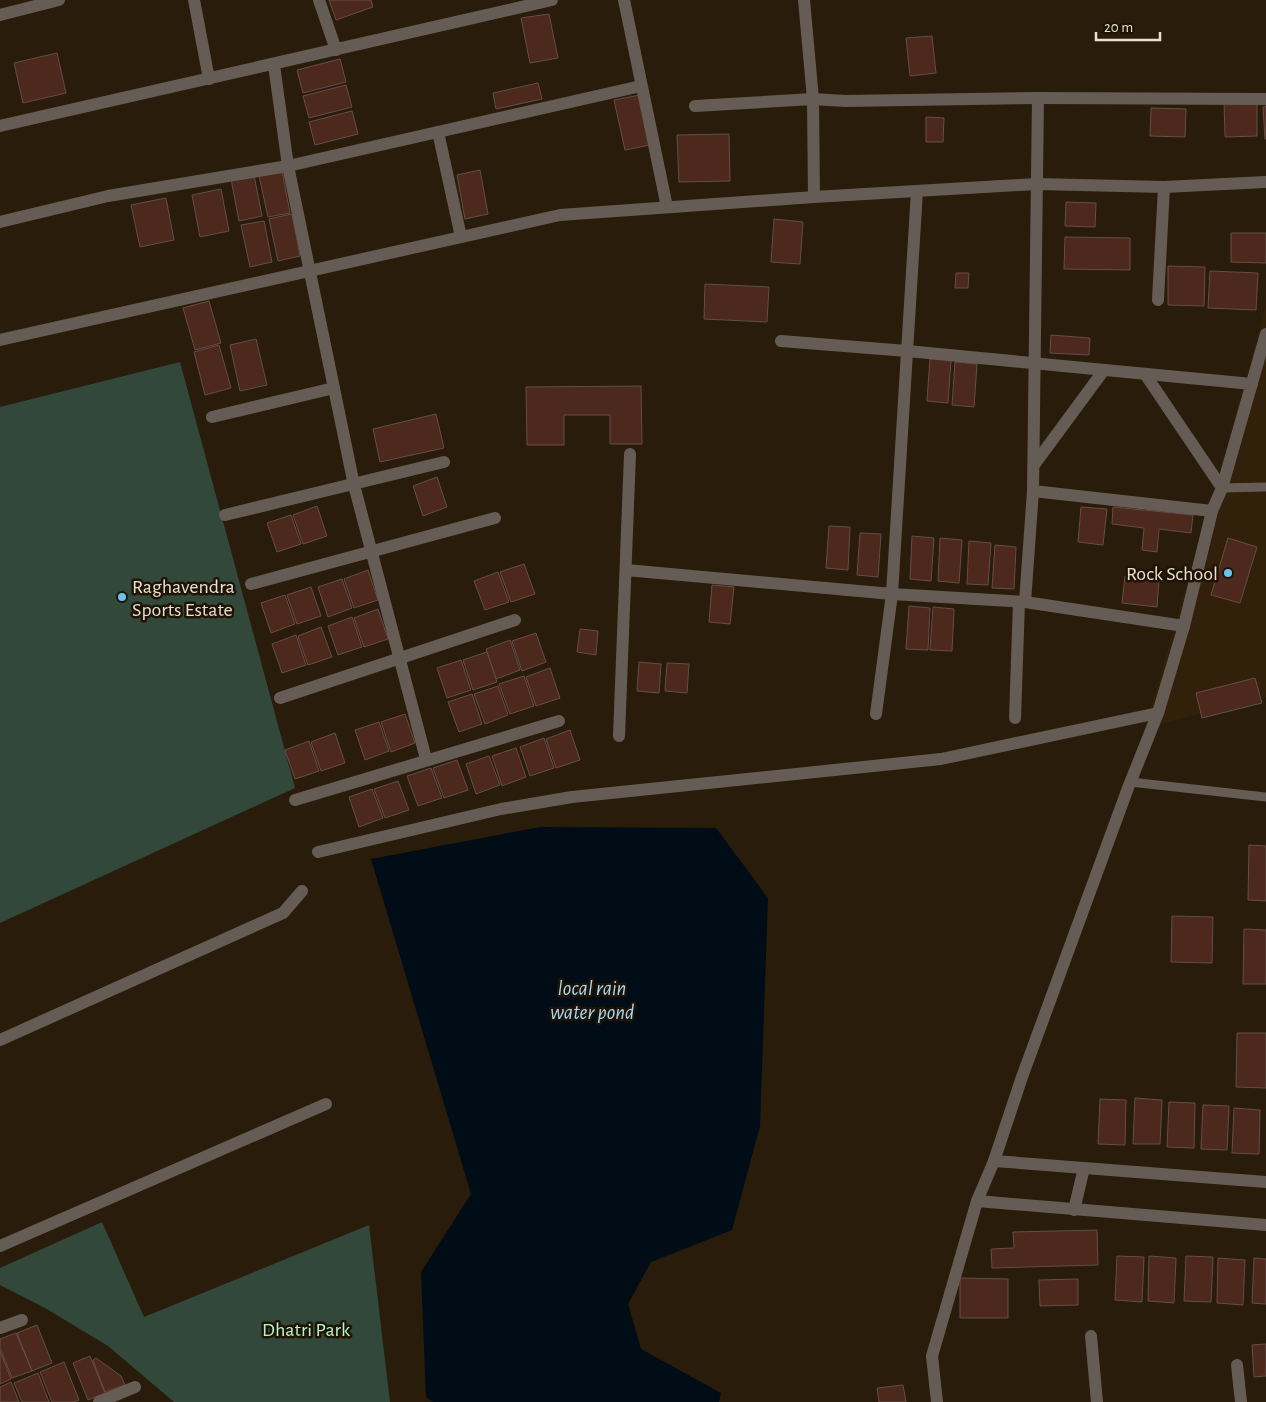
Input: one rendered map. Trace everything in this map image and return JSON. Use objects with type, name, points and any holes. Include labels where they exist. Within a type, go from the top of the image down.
[{"type":"street","points":[[0,15],[59,0]]},
{"type":"street","points":[[194,0],[209,79]]},
{"type":"street","points":[[319,0],[336,50]]},
{"type":"street","points":[[0,126],[274,65],[552,0]]},
{"type":"street","points":[[624,0],[667,207]]},
{"type":"street","points":[[804,0],[813,99],[814,196]]},
{"type":"street","points":[[274,65],[288,166],[354,485],[426,759]]},
{"type":"street","points":[[0,222],[108,196],[288,166],[641,86]]},
{"type":"street","points":[[1014,718],[1022,602],[1033,491],[1038,98]]},
{"type":"street","points":[[695,106],[813,99],[845,101],[1038,98],[1266,99]]},
{"type":"street","points":[[438,132],[461,237]]},
{"type":"street","points":[[0,340],[560,215],[814,196],[1037,184],[1164,186],[1266,182]]},
{"type":"street","points":[[1158,300],[1164,186]]},
{"type":"street","points":[[876,714],[892,594],[917,191]]},
{"type":"street","points":[[937,1402],[932,1356],[977,1202],[994,1161],[1022,1076],[1130,782],[1158,713],[1184,626],[1212,511],[1222,488],[1266,334]]},
{"type":"street","points":[[781,341],[1252,384]]},
{"type":"street","points":[[1034,465],[1104,370]]},
{"type":"street","points":[[1145,374],[1222,488]]},
{"type":"street","points":[[212,417],[334,388]]},
{"type":"street","points":[[619,736],[630,454]]},
{"type":"street","points":[[225,515],[444,462]]},
{"type":"street","points":[[1033,491],[1212,511]]},
{"type":"street","points":[[252,584],[495,518]]},
{"type":"street","points":[[626,570],[892,594],[1022,602],[1184,626]]},
{"type":"street","points":[[280,698],[515,620]]},
{"type":"street","points":[[318,852],[501,808],[572,797],[941,759],[1158,713]]},
{"type":"street","points":[[295,800],[426,759],[558,721]]},
{"type":"street","points":[[0,1040],[283,913],[302,891]]},
{"type":"street","points":[[0,1246],[326,1104]]},
{"type":"street","points":[[994,1161],[1266,1182]]},
{"type":"street","points":[[1074,1210],[1084,1168]]},
{"type":"street","points":[[977,1202],[1266,1225]]},
{"type":"street","points":[[0,1328],[22,1320]]},
{"type":"street","points":[[1091,1336],[1097,1402]]},
{"type":"street","points":[[1237,1365],[1241,1402]]},
{"type":"street","points":[[100,1402],[135,1387]]},
{"type":"lane","points":[[1222,488],[1266,487]]},
{"type":"lane","points":[[1130,782],[1266,797]]},
{"type":"shaded area","name":"Rock School","points":[[1266,307],[1266,697],[1145,728],[1208,512]]},
{"type":"green space","name":"Raghavendra Sports Estate","points":[[180,362],[295,788],[0,923],[0,407]]},
{"type":"green space","name":"Dhatri Park","points":[[102,1222],[144,1317],[369,1225],[390,1402],[174,1402],[108,1346],[45,1308],[0,1285],[0,1268]]},
{"type":"water","name":"local rain water pond","points":[[540,827],[716,828],[768,898],[760,1126],[732,1230],[651,1262],[628,1304],[641,1349],[721,1393],[719,1402],[433,1402],[426,1397],[421,1272],[471,1194],[371,859]]},
{"type":"building","points":[[329,0],[371,0],[373,7],[336,20]]},
{"type":"building","points":[[549,14],[558,58],[530,63],[521,18]]},
{"type":"building","points":[[932,36],[936,73],[910,76],[906,38]]},
{"type":"building","points":[[57,53],[66,93],[23,103],[14,63]]},
{"type":"building","points":[[340,59],[346,82],[303,93],[297,70]]},
{"type":"building","points":[[538,83],[542,99],[496,109],[493,93]]},
{"type":"building","points":[[346,85],[352,107],[309,118],[303,96]]},
{"type":"building","points":[[640,95],[650,145],[625,150],[614,100]]},
{"type":"building","points":[[1257,100],[1257,136],[1225,137],[1224,101]]},
{"type":"building","points":[[1266,106],[1266,139],[1265,139],[1263,107]]},
{"type":"building","points":[[1151,108],[1186,109],[1185,137],[1150,136]]},
{"type":"building","points":[[352,111],[358,134],[315,145],[309,122]]},
{"type":"building","points":[[926,117],[944,118],[943,142],[926,142]]},
{"type":"building","points":[[729,134],[730,181],[679,182],[677,135]]},
{"type":"building","points":[[480,170],[488,214],[465,219],[457,175]]},
{"type":"building","points":[[282,171],[290,213],[268,217],[259,176]]},
{"type":"building","points":[[254,175],[262,216],[239,221],[231,179]]},
{"type":"building","points":[[221,189],[229,231],[200,237],[192,195]]},
{"type":"building","points":[[166,198],[174,240],[140,247],[131,205]]},
{"type":"building","points":[[1066,202],[1096,203],[1095,227],[1065,226]]},
{"type":"building","points":[[292,214],[300,256],[278,261],[269,219]]},
{"type":"building","points":[[774,219],[803,222],[800,264],[771,262]]},
{"type":"building","points":[[264,221],[272,262],[250,267],[241,225]]},
{"type":"building","points":[[1231,233],[1266,233],[1266,263],[1231,262]]},
{"type":"building","points":[[1065,237],[1130,238],[1130,270],[1064,269]]},
{"type":"building","points":[[1168,266],[1205,267],[1204,306],[1168,305]]},
{"type":"building","points":[[1210,271],[1258,273],[1256,310],[1208,308]]},
{"type":"building","points":[[956,273],[969,273],[968,288],[955,288]]},
{"type":"building","points":[[705,284],[769,287],[767,322],[704,319]]},
{"type":"building","points":[[209,301],[221,343],[195,350],[183,308]]},
{"type":"building","points":[[1051,335],[1090,338],[1089,355],[1050,353]]},
{"type":"building","points":[[256,339],[267,385],[240,391],[230,345]]},
{"type":"building","points":[[219,345],[231,388],[205,395],[194,352]]},
{"type":"building","points":[[930,358],[951,360],[948,403],[927,401]]},
{"type":"building","points":[[955,362],[977,364],[974,407],[952,405]]},
{"type":"building","points":[[641,386],[642,444],[610,444],[610,415],[564,415],[564,445],[527,445],[526,387]]},
{"type":"building","points":[[436,414],[444,448],[380,462],[373,429]]},
{"type":"building","points":[[437,477],[447,507],[423,516],[413,486]]},
{"type":"building","points":[[317,506],[327,536],[303,544],[293,515]]},
{"type":"building","points":[[1081,507],[1107,509],[1103,545],[1078,542]]},
{"type":"building","points":[[1113,507],[1193,515],[1191,533],[1159,529],[1157,552],[1142,550],[1144,528],[1112,524]]},
{"type":"building","points":[[291,515],[301,544],[277,552],[267,523]]},
{"type":"building","points":[[829,526],[850,527],[848,570],[826,568]]},
{"type":"building","points":[[860,533],[881,534],[878,577],[857,575]]},
{"type":"building","points":[[912,536],[934,538],[931,581],[910,579]]},
{"type":"building","points":[[940,538],[962,540],[959,583],[938,581]]},
{"type":"building","points":[[1228,538],[1257,547],[1240,603],[1211,595]]},
{"type":"building","points":[[969,541],[991,543],[988,585],[967,584]]},
{"type":"building","points":[[995,545],[1016,547],[1014,589],[992,588]]},
{"type":"building","points":[[524,564],[535,594],[511,602],[500,572]]},
{"type":"building","points":[[368,570],[378,600],[354,608],[344,579]]},
{"type":"building","points":[[498,572],[509,602],[485,610],[474,581]]},
{"type":"building","points":[[1125,576],[1159,580],[1157,607],[1122,603]]},
{"type":"building","points":[[342,579],[352,608],[328,617],[318,587]]},
{"type":"building","points":[[712,585],[734,587],[730,624],[709,622]]},
{"type":"building","points":[[311,587],[321,616],[297,624],[287,595]]},
{"type":"building","points":[[285,595],[295,624],[271,633],[261,603]]},
{"type":"building","points":[[909,606],[930,608],[928,650],[906,649]]},
{"type":"building","points":[[933,607],[954,609],[952,651],[930,650]]},
{"type":"building","points":[[378,609],[388,639],[364,647],[354,618]]},
{"type":"building","points":[[352,617],[362,647],[338,655],[328,626]]},
{"type":"building","points":[[321,627],[332,657],[308,665],[298,636]]},
{"type":"building","points":[[580,629],[598,631],[596,655],[577,652]]},
{"type":"building","points":[[536,633],[546,662],[522,671],[512,641]]},
{"type":"building","points":[[296,635],[306,665],[282,673],[272,644]]},
{"type":"building","points":[[510,640],[520,670],[496,679],[486,649]]},
{"type":"building","points":[[487,652],[497,682],[473,690],[463,660]]},
{"type":"building","points":[[461,660],[471,690],[447,698],[437,668]]},
{"type":"building","points":[[639,662],[661,664],[659,693],[637,691]]},
{"type":"building","points":[[667,663],[689,664],[687,693],[665,691]]},
{"type":"building","points":[[550,668],[560,698],[536,706],[526,677]]},
{"type":"building","points":[[524,676],[534,706],[510,714],[499,684]]},
{"type":"building","points":[[1255,678],[1262,703],[1202,718],[1196,693]]},
{"type":"building","points":[[498,686],[508,715],[485,724],[474,694]]},
{"type":"building","points":[[472,694],[482,724],[459,732],[448,702]]},
{"type":"building","points":[[405,714],[415,743],[391,752],[381,722]]},
{"type":"building","points":[[379,722],[389,751],[365,760],[355,730]]},
{"type":"building","points":[[570,730],[580,760],[556,768],[546,739]]},
{"type":"building","points":[[335,733],[345,763],[321,771],[311,742]]},
{"type":"building","points":[[544,738],[554,768],[530,776],[520,747]]},
{"type":"building","points":[[309,741],[319,771],[295,779],[285,750]]},
{"type":"building","points":[[516,748],[526,777],[502,786],[492,756]]},
{"type":"building","points":[[489,756],[500,785],[476,794],[466,764]]},
{"type":"building","points":[[457,760],[468,790],[444,798],[433,768]]},
{"type":"building","points":[[431,768],[442,798],[418,806],[407,776]]},
{"type":"building","points":[[398,781],[409,810],[385,818],[374,789]]},
{"type":"building","points":[[372,789],[383,818],[359,827],[349,797]]},
{"type":"building","points":[[1249,845],[1266,846],[1266,901],[1248,900]]},
{"type":"building","points":[[1172,916],[1213,917],[1212,963],[1171,962]]},
{"type":"building","points":[[1244,929],[1266,930],[1266,984],[1243,984]]},
{"type":"building","points":[[1237,1033],[1266,1033],[1266,1088],[1236,1087]]},
{"type":"building","points":[[1135,1098],[1162,1100],[1160,1144],[1133,1144]]},
{"type":"building","points":[[1100,1099],[1126,1100],[1125,1145],[1098,1144]]},
{"type":"building","points":[[1169,1102],[1195,1103],[1194,1148],[1167,1147]]},
{"type":"building","points":[[1203,1105],[1229,1106],[1227,1150],[1201,1149]]},
{"type":"building","points":[[1234,1108],[1260,1110],[1259,1154],[1232,1153]]},
{"type":"building","points":[[1097,1230],[1098,1265],[992,1268],[991,1249],[1014,1248],[1013,1232]]},
{"type":"building","points":[[1117,1256],[1144,1257],[1142,1302],[1115,1300]]},
{"type":"building","points":[[1149,1256],[1176,1258],[1174,1303],[1148,1301]]},
{"type":"building","points":[[1186,1256],[1213,1257],[1211,1302],[1184,1301]]},
{"type":"building","points":[[1218,1258],[1245,1260],[1243,1305],[1217,1303]]},
{"type":"building","points":[[1254,1258],[1266,1259],[1266,1304],[1252,1303]]},
{"type":"building","points":[[960,1278],[1008,1279],[1008,1318],[960,1318]]},
{"type":"building","points":[[1078,1279],[1078,1305],[1040,1306],[1039,1280]]},
{"type":"building","points":[[37,1325],[52,1363],[32,1371],[17,1333]]},
{"type":"building","points":[[16,1333],[32,1371],[12,1378],[0,1348],[0,1339]]},
{"type":"building","points":[[1266,1344],[1266,1376],[1254,1377],[1252,1345]]},
{"type":"building","points":[[0,1351],[11,1379],[0,1384]]},
{"type":"building","points":[[90,1356],[105,1393],[88,1400],[73,1363]]},
{"type":"building","points":[[96,1358],[121,1376],[125,1385],[105,1392],[93,1360]]},
{"type":"building","points":[[64,1362],[79,1400],[73,1402],[52,1402],[40,1372]]},
{"type":"building","points":[[38,1373],[49,1402],[22,1402],[14,1383]]},
{"type":"building","points":[[11,1382],[19,1402],[0,1402],[0,1387]]},
{"type":"building","points":[[903,1385],[906,1402],[879,1402],[877,1388]]},
{"type":"place","name":"Rock School","points":[[1228,573]]},
{"type":"place","name":"Raghavendra Sports Estate","points":[[122,597]]}]
